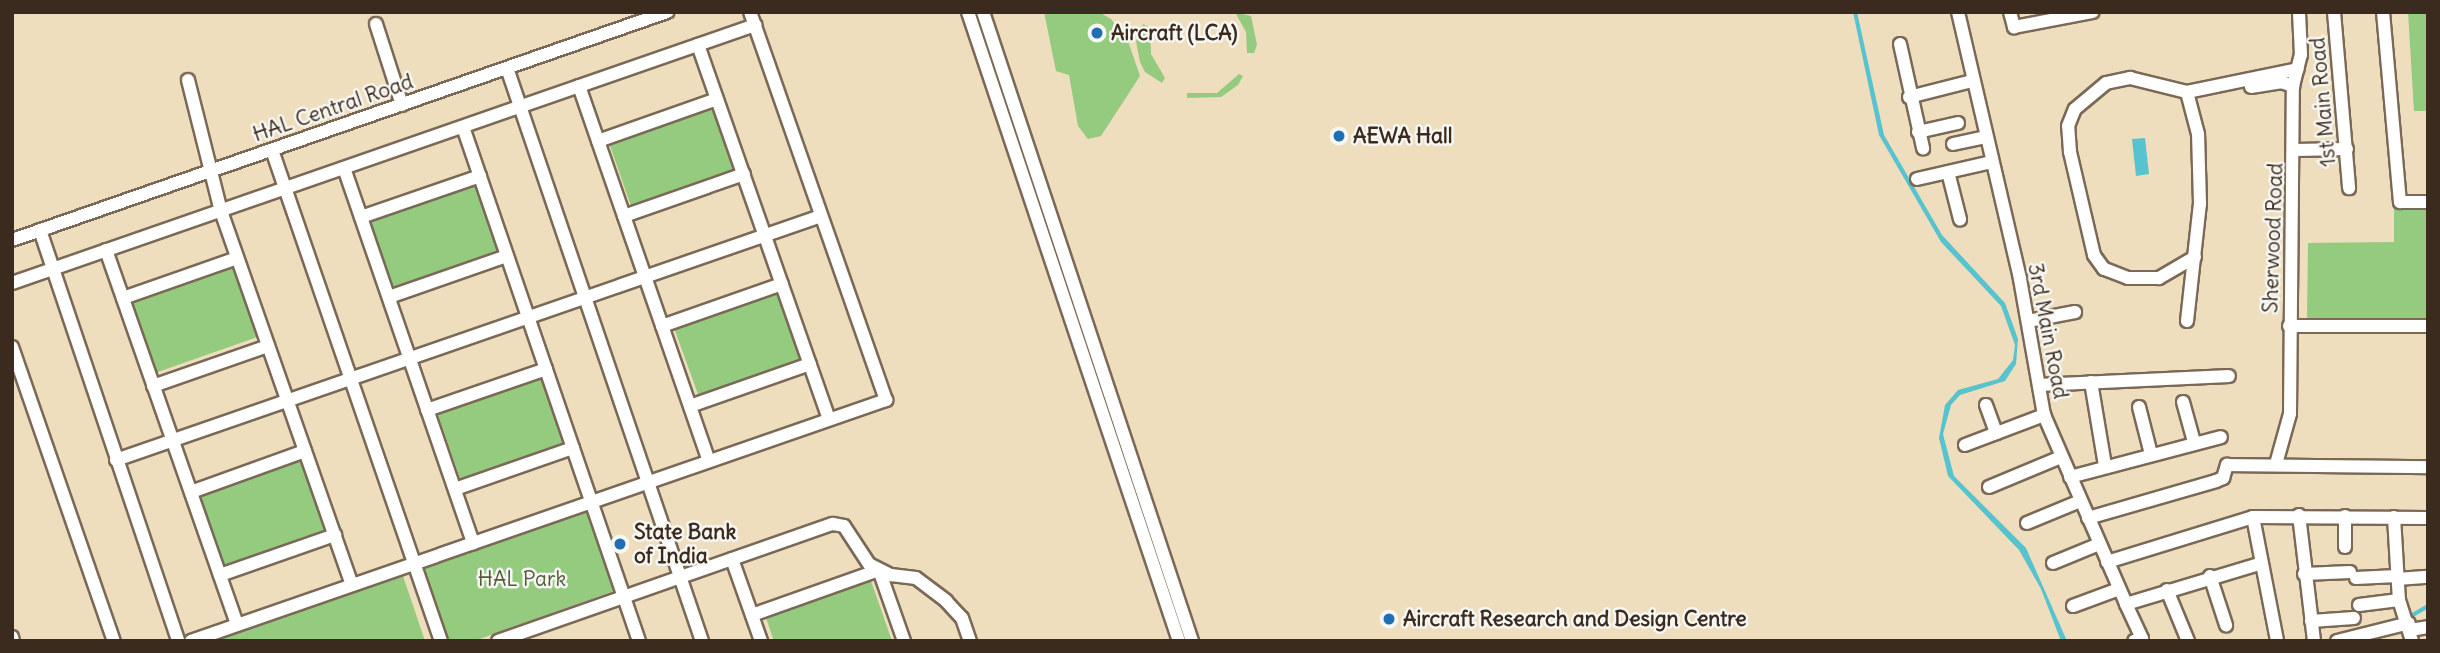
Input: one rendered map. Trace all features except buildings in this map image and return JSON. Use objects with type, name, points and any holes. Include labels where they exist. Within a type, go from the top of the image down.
[{"type":"street","name":"HAL Central Road","points":[[12,240],[667,12]]},
{"type":"street","points":[[191,641],[886,400],[750,12]]},
{"type":"street","points":[[968,12],[1179,641]]},
{"type":"street","points":[[983,12],[1192,641]]},
{"type":"street","name":"3rd Main Road","points":[[1958,12],[2028,321],[2044,415],[2142,639],[2134,641]]},
{"type":"street","points":[[2010,12],[2014,27],[2092,12]]},
{"type":"street","name":"Sherwood Road","points":[[2276,464],[2290,414],[2289,326],[2295,150],[2293,86],[2298,69],[2299,12]]},
{"type":"street","name":"1st Main Road","points":[[2334,12],[2349,188]]},
{"type":"street","points":[[2383,12],[2400,202],[2428,202]]},
{"type":"street","points":[[376,24],[402,105]]},
{"type":"street","points":[[12,283],[755,25]]},
{"type":"street","points":[[1900,44],[1909,97],[1923,148]]},
{"type":"street","points":[[698,45],[829,419]]},
{"type":"street","points":[[507,68],[518,107],[702,641]]},
{"type":"street","points":[[2188,95],[2298,69]]},
{"type":"street","points":[[188,80],[221,211],[352,585]]},
{"type":"street","points":[[1909,97],[1972,80]]},
{"type":"street","points":[[2195,257],[2159,278],[2127,278],[2104,269],[2094,255],[2068,138],[2075,108],[2106,83],[2147,80],[2188,95],[2281,82],[2293,86]]},
{"type":"street","points":[[579,86],[709,461]]},
{"type":"street","points":[[2187,321],[2195,257],[2200,163],[2188,95]]},
{"type":"street","points":[[598,141],[717,99]]},
{"type":"street","points":[[1918,132],[1958,123]]},
{"type":"street","points":[[463,127],[639,641]]},
{"type":"street","points":[[1953,144],[1985,137]]},
{"type":"street","points":[[2295,150],[2347,149]]},
{"type":"street","points":[[272,150],[441,641]]},
{"type":"street","points":[[1917,179],[1991,162]]},
{"type":"street","points":[[344,168],[473,543]]},
{"type":"street","points":[[1948,172],[1960,219]]},
{"type":"street","points":[[624,216],[744,174]]},
{"type":"street","points":[[361,217],[480,176]]},
{"type":"street","points":[[116,460],[821,216]]},
{"type":"street","points":[[40,230],[50,270],[178,641]]},
{"type":"street","points":[[106,250],[237,625]]},
{"type":"street","points":[[389,298],[507,256]]},
{"type":"street","points":[[122,298],[237,258]]},
{"type":"street","points":[[663,326],[782,284]]},
{"type":"street","points":[[2028,321],[2074,312]]},
{"type":"street","points":[[2289,326],[2428,326]]},
{"type":"street","points":[[153,386],[268,346]]},
{"type":"street","points":[[12,347],[114,641]]},
{"type":"street","points":[[690,406],[810,364]]},
{"type":"street","points":[[427,410],[546,369]]},
{"type":"street","points":[[2039,385],[2229,376]]},
{"type":"street","points":[[2091,382],[2105,466]]},
{"type":"street","points":[[2183,402],[2194,442]]},
{"type":"street","points":[[1986,405],[1996,433]]},
{"type":"street","points":[[2139,407],[2151,454]]},
{"type":"street","points":[[1965,445],[2044,415]]},
{"type":"street","points":[[2070,477],[2221,437]]},
{"type":"street","points":[[455,489],[573,448]]},
{"type":"street","points":[[191,492],[305,451]]},
{"type":"street","points":[[1989,487],[2061,457]]},
{"type":"street","points":[[2088,518],[2216,481],[2223,478],[2227,465],[2428,467]]},
{"type":"street","points":[[2027,523],[2080,501]]},
{"type":"street","points":[[2299,515],[2314,641]]},
{"type":"street","points":[[2107,562],[2249,519],[2299,515],[2428,518]]},
{"type":"street","points":[[2345,516],[2345,547]]},
{"type":"street","points":[[2394,517],[2399,600],[2410,631]]},
{"type":"street","points":[[2249,519],[2273,640]]},
{"type":"street","points":[[498,641],[515,638],[833,524],[844,526],[869,564],[879,570],[916,578],[946,601],[962,618],[970,641]]},
{"type":"street","points":[[220,575],[335,535]]},
{"type":"street","points":[[2053,563],[2099,544]]},
{"type":"street","points":[[732,559],[761,641]]},
{"type":"street","points":[[2126,604],[2210,576],[2259,564]]},
{"type":"street","points":[[752,615],[879,570]]},
{"type":"street","points":[[879,570],[904,641]]},
{"type":"street","points":[[2304,574],[2428,577]]},
{"type":"street","points":[[2210,576],[2227,625]]},
{"type":"street","points":[[2073,606],[2119,589]]},
{"type":"street","points":[[2167,590],[2188,641]]},
{"type":"street","points":[[2359,605],[2399,600]]},
{"type":"street","points":[[2311,621],[2354,618]]},
{"type":"street","points":[[2337,641],[2428,627]]},
{"type":"green space","points":[[1044,12],[1099,12],[1111,19],[1128,41],[1140,76],[1101,136],[1088,139],[1078,126],[1069,75],[1056,71]]},
{"type":"green space","points":[[1235,12],[1251,16],[1257,45],[1254,53],[1247,53],[1246,32]]},
{"type":"green space","points":[[2408,12],[2428,12],[2428,111],[2414,111]]},
{"type":"green space","points":[[1143,24],[1150,28],[1151,54],[1165,78],[1162,83],[1145,72],[1140,62],[1136,41]]},
{"type":"green space","points":[[1239,74],[1243,76],[1238,85],[1221,97],[1187,98],[1187,93],[1217,93]]},
{"type":"green space","points":[[714,105],[737,174],[632,209],[608,140]]},
{"type":"green space","points":[[475,184],[499,253],[395,290],[370,221]]},
{"type":"green space","points":[[2428,206],[2428,318],[2307,318],[2308,243],[2394,242],[2394,207]]},
{"type":"green space","points":[[236,267],[260,336],[155,373],[131,304]]},
{"type":"green space","points":[[779,291],[803,360],[699,397],[674,328]]},
{"type":"green space","points":[[542,375],[566,444],[461,481],[437,412]]},
{"type":"green space","points":[[302,460],[327,529],[222,566],[198,497]]},
{"type":"green space","name":"HAL Park","points":[[586,511],[614,591],[474,641],[449,641],[424,569]]},
{"type":"green space","points":[[402,573],[425,641],[211,641]]},
{"type":"green space","points":[[870,578],[892,641],[774,641],[765,615]]},
{"type":"water","points":[[1853,12],[1857,12],[1884,135],[1942,235],[2005,303],[2018,339],[2016,364],[2005,381],[1960,395],[1951,405],[1943,434],[1954,476],[2026,548],[2067,641],[2061,641],[2041,589],[2019,550],[1948,476],[1939,438],[1945,405],[1958,390],[1998,379],[2013,360],[2015,345],[2001,306],[1941,242],[1879,135]]},
{"type":"water","points":[[2145,138],[2149,174],[2136,176],[2132,139]]},
{"type":"waterway","points":[[2411,616],[2428,606]]},
{"type":"place","name":"Aircraft (LCA)","points":[[1097,33]]},
{"type":"place","name":"AEWA Hall","points":[[1339,136]]},
{"type":"place","name":"State Bank of India","points":[[620,544]]},
{"type":"place","name":"Aircraft Research and Design Centre","points":[[1389,619]]}]
